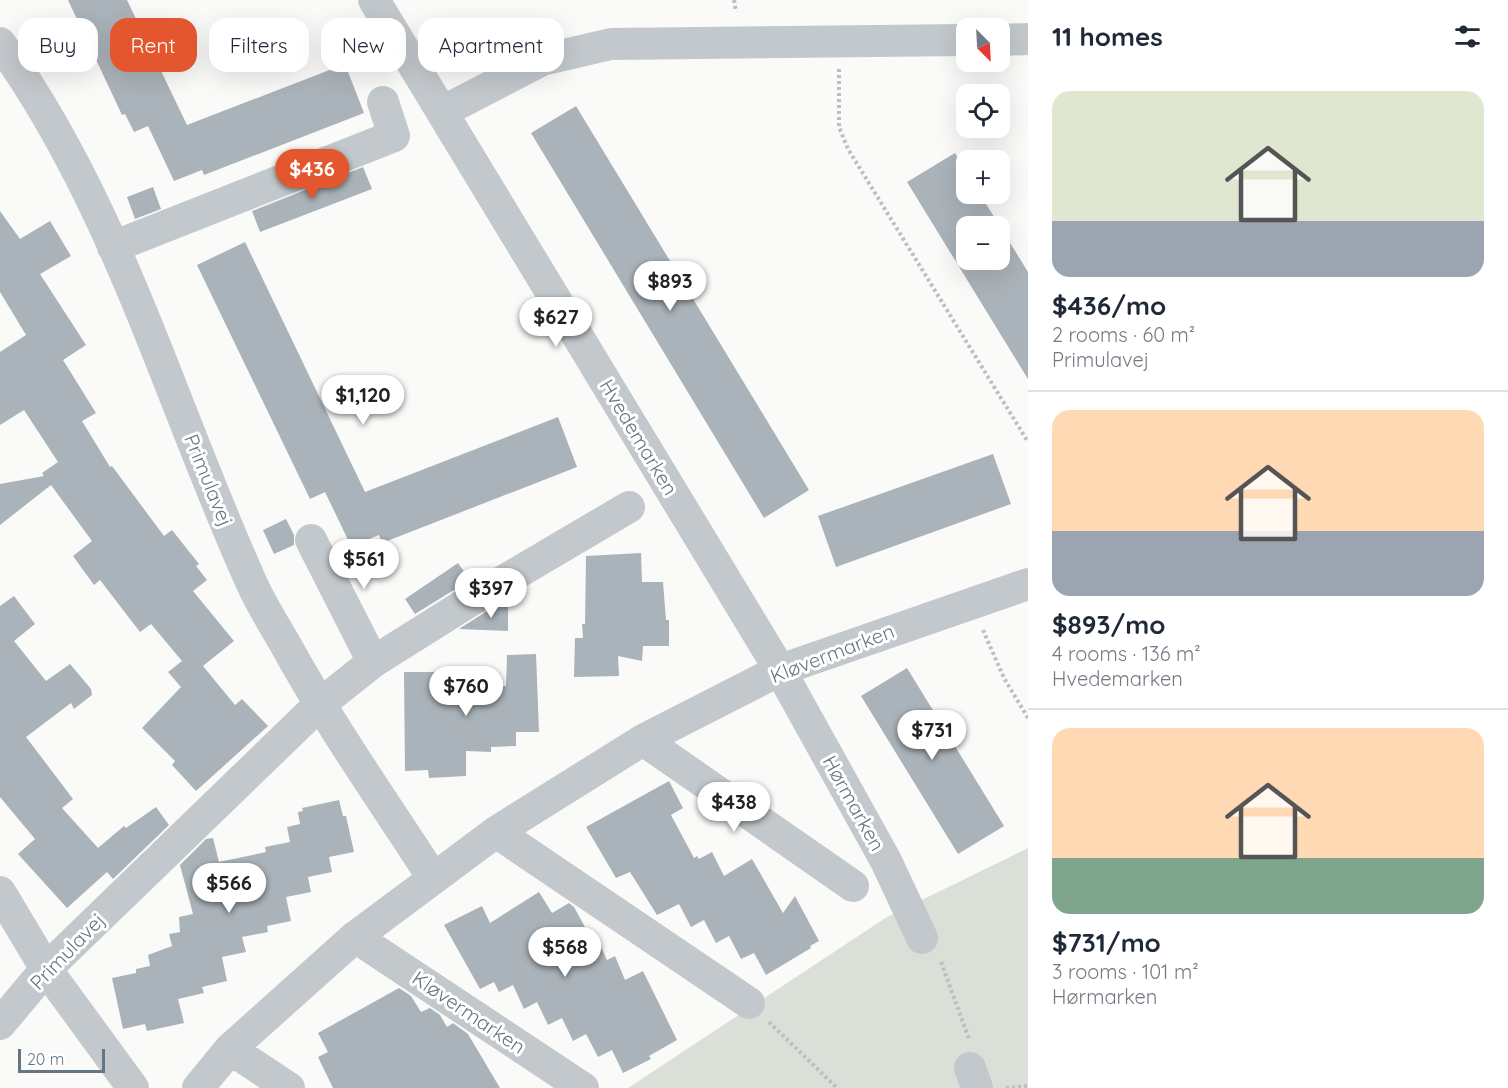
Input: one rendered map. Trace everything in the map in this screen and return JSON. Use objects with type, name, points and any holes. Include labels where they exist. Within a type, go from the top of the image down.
[{"type":"street","name":"Hvedemarken","points":[[374,0],[780,670]]},
{"type":"street","points":[[1010,40],[1028,39]]},
{"type":"street","points":[[441,112],[542,60],[611,44],[956,40]]},
{"type":"street","name":"Primulavej","points":[[0,43],[24,77],[78,171],[113,247],[252,585],[319,705],[434,878]]},
{"type":"street","points":[[113,247],[394,136],[383,102]]},
{"type":"street","name":"Primulavej","points":[[0,1024],[46,969],[319,705],[373,662],[478,596],[629,507]]},
{"type":"street","points":[[311,540],[373,662]]},
{"type":"street","name":"Kløvermarken","points":[[198,1088],[230,1049],[355,937],[496,832],[643,740],[780,670],[970,602],[1028,584]]},
{"type":"street","name":"Hørmarken","points":[[780,670],[886,861],[922,938]]},
{"type":"street","points":[[643,740],[853,886]]},
{"type":"street","points":[[496,832],[749,1003]]},
{"type":"street","points":[[0,892],[46,969],[133,1088]]},
{"type":"street","name":"Kløvermarken","points":[[355,937],[583,1088]]},
{"type":"street","points":[[230,1049],[289,1088]]},
{"type":"path","points":[[838,42],[839,127],[848,149],[1028,442]]},
{"type":"path","points":[[970,602],[1004,678],[1028,718]]},
{"type":"path","points":[[922,938],[939,955],[974,1052],[973,1078]]},
{"type":"path","points":[[749,1003],[837,1088]]},
{"type":"path","points":[[1006,1088],[1028,1086]]},
{"type":"shaded area","points":[[1028,848],[1028,1088],[628,1088],[887,917]]},
{"type":"building","points":[[68,0],[127,0],[136,18],[110,18],[110,72],[162,72],[187,125],[324,72],[348,72],[364,113],[204,175],[202,170],[174,181],[148,126],[134,132],[125,114],[122,115],[98,64],[98,18],[76,18]]},
{"type":"building","points":[[576,106],[809,490],[764,518],[531,133]]},
{"type":"building","points":[[955,153],[956,204],[986,204],[994,216],[956,216],[956,262],[907,182]]},
{"type":"building","points":[[363,167],[372,189],[260,232],[252,211]]},
{"type":"building","points":[[153,187],[161,209],[135,219],[127,197]]},
{"type":"building","points":[[0,211],[20,239],[50,221],[71,256],[40,274],[86,345],[63,360],[96,413],[82,421],[110,467],[112,466],[164,536],[172,530],[199,564],[196,566],[207,580],[193,591],[234,641],[203,666],[235,705],[242,699],[268,726],[196,791],[172,765],[175,761],[142,728],[181,687],[168,672],[182,661],[151,624],[140,632],[100,580],[94,585],[73,556],[92,541],[51,485],[0,525],[0,484],[44,476],[42,473],[58,462],[24,410],[0,425],[0,352],[26,335],[0,292]]},
{"type":"building","points":[[245,242],[365,492],[558,417],[577,467],[382,543],[379,535],[351,546],[325,492],[310,499],[197,265]]},
{"type":"building","points":[[1010,243],[1028,272],[1028,379],[961,270],[1010,270]]},
{"type":"building","points":[[993,454],[1011,504],[836,567],[818,516]]},
{"type":"building","points":[[286,519],[294,535],[294,545],[274,554],[263,530]]},
{"type":"building","points":[[641,553],[642,582],[663,582],[666,620],[669,620],[669,646],[643,646],[642,661],[618,656],[619,676],[574,677],[575,638],[583,638],[582,624],[585,624],[586,556]]},
{"type":"building","points":[[458,563],[470,580],[415,614],[405,599]]},
{"type":"building","points":[[14,596],[35,624],[14,641],[46,681],[70,664],[91,689],[92,695],[74,709],[71,703],[26,737],[73,799],[62,808],[98,848],[124,826],[126,828],[156,807],[169,825],[113,879],[107,872],[67,908],[18,854],[35,839],[0,797],[0,606]]},
{"type":"building","points":[[508,599],[508,631],[459,629],[487,611]]},
{"type":"building","points":[[536,654],[539,732],[516,732],[516,746],[491,747],[491,752],[466,751],[466,776],[429,778],[428,770],[405,771],[404,672],[458,672],[457,688],[506,686],[507,655]]},
{"type":"building","points":[[907,668],[1004,826],[958,854],[861,696]]},
{"type":"building","points":[[669,781],[683,808],[671,815],[694,858],[697,856],[699,859],[712,852],[724,876],[752,859],[783,913],[795,896],[819,941],[766,975],[754,953],[741,959],[729,936],[716,943],[704,920],[691,927],[679,904],[657,915],[630,872],[616,878],[586,827]]},
{"type":"building","points":[[339,800],[343,816],[346,816],[354,852],[329,857],[332,872],[308,877],[311,892],[286,897],[291,921],[267,926],[268,932],[242,937],[246,952],[222,957],[227,981],[202,987],[204,993],[178,999],[184,1023],[147,1031],[145,1024],[123,1029],[112,978],[136,973],[136,969],[150,966],[148,955],[172,946],[169,934],[180,932],[179,917],[193,914],[180,865],[206,839],[213,838],[219,862],[266,852],[265,847],[290,842],[287,827],[300,824],[298,812],[303,811],[302,808]]},
{"type":"building","points":[[539,892],[552,913],[569,903],[574,907],[591,938],[596,936],[607,960],[615,956],[625,980],[643,971],[677,1040],[649,1056],[651,1059],[623,1073],[612,1050],[598,1057],[586,1034],[573,1041],[562,1018],[548,1025],[537,1002],[524,1009],[513,985],[499,992],[494,982],[480,989],[444,925],[482,906],[490,923]]},
{"type":"building","points":[[399,988],[411,996],[421,1012],[430,1008],[440,1015],[447,1027],[453,1023],[468,1034],[500,1088],[333,1088],[318,1057],[328,1052],[318,1033]]}]
